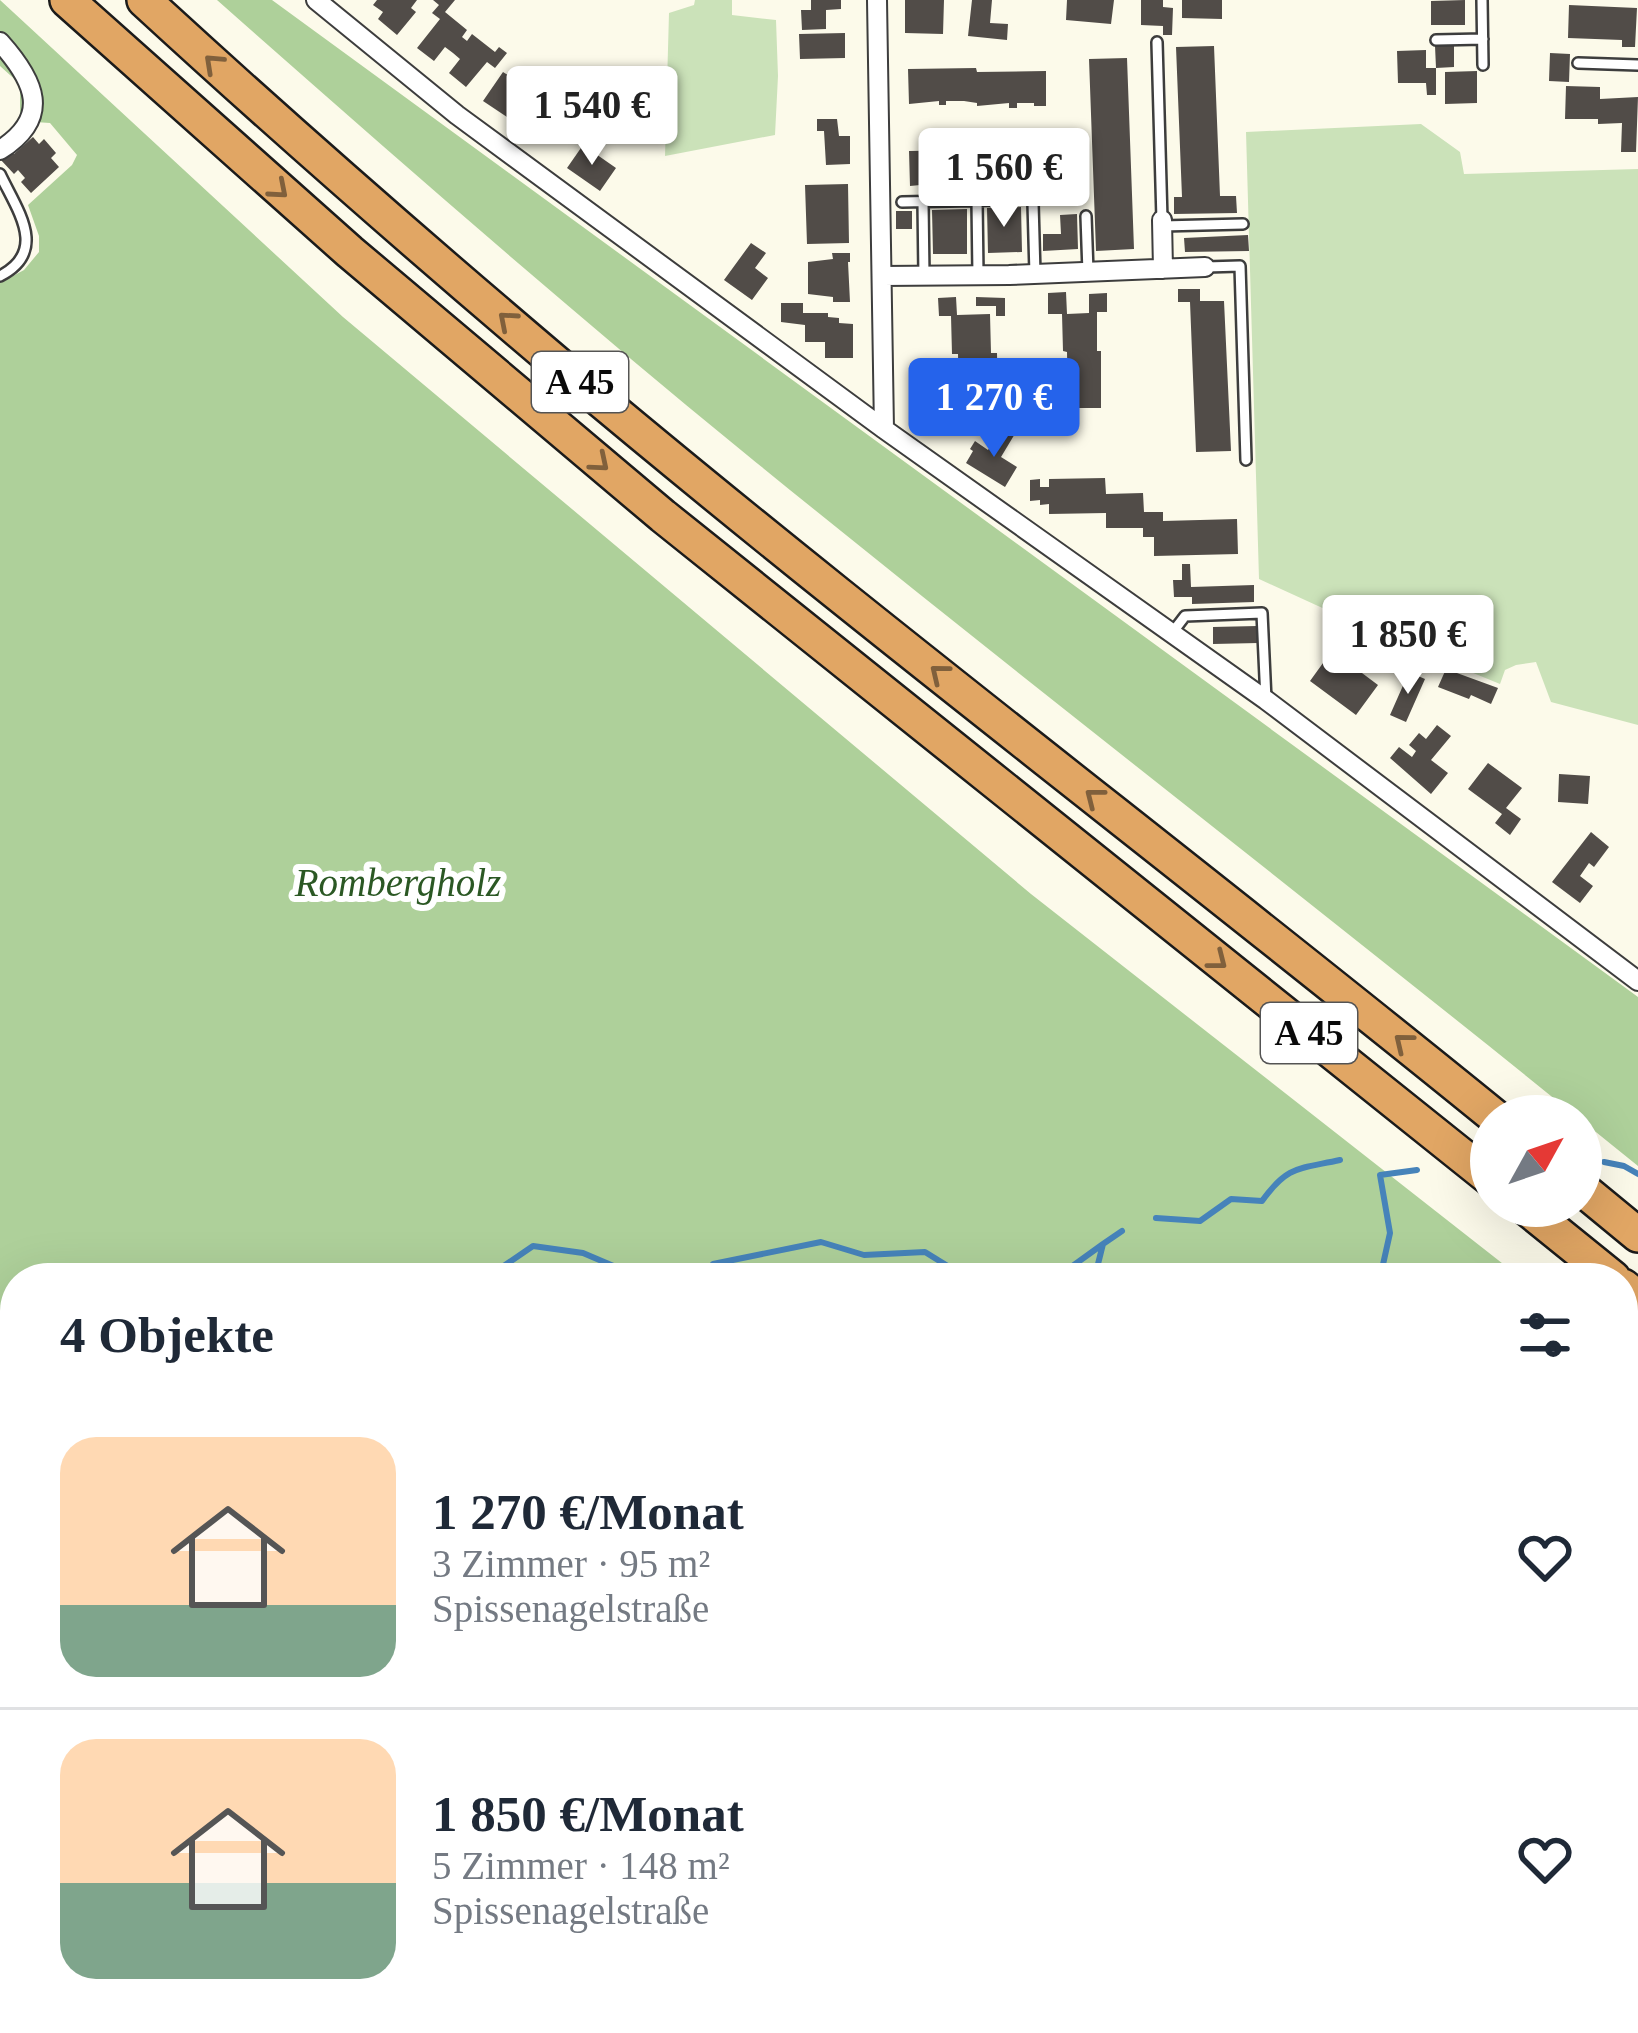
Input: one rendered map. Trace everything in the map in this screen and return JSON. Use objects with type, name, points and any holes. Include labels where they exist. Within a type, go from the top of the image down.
[{"type":"highway","name":"A 45","points":[[67,0],[535,410],[1470,1162]]},
{"type":"highway","name":"A 45","points":[[144,0],[569,374],[1470,1097]]},
{"type":"highway","points":[[1602,1205],[1638,1235]]},
{"type":"highway","points":[[1550,1227],[1594,1263]]},
{"type":"street","points":[[316,0],[457,116],[884,429],[1266,700],[1638,981]]},
{"type":"street","points":[[877,0],[884,429]]},
{"type":"street","points":[[0,42],[28,79],[34,103],[21,135],[0,152]]},
{"type":"street","points":[[1162,223],[1163,268]]},
{"type":"street","points":[[882,276],[1204,267]]},
{"type":"lane","points":[[1482,0],[1484,65]]},
{"type":"lane","points":[[1436,40],[1483,39]]},
{"type":"lane","points":[[1156,42],[1162,223],[1243,224]]},
{"type":"lane","points":[[1578,63],[1638,65]]},
{"type":"lane","points":[[0,174],[25,226],[27,249],[15,268],[0,276]]},
{"type":"lane","points":[[977,200],[978,275]]},
{"type":"lane","points":[[902,202],[997,200]]},
{"type":"lane","points":[[923,202],[924,276]]},
{"type":"lane","points":[[1033,203],[1035,274]]},
{"type":"lane","points":[[1086,216],[1088,272]]},
{"type":"lane","points":[[1204,267],[1240,266],[1246,460]]},
{"type":"lane","points":[[1172,632],[1185,616],[1262,613],[1266,700]]},
{"type":"green space","name":"Rombergholz","points":[[0,0],[343,317],[1031,894],[1502,1263],[0,1263],[0,283],[24,270],[39,252],[39,236],[28,205],[77,155],[50,123],[20,121],[20,84],[0,66]]},
{"type":"green space","points":[[217,0],[272,0],[1638,997],[1638,1166],[1602,1137],[1602,1095],[1550,1095],[747,455],[479,230]]},
{"type":"green space","points":[[695,0],[732,0],[732,15],[776,20],[775,135],[665,156],[669,13],[694,5]]},
{"type":"green space","points":[[1421,124],[1460,152],[1464,174],[1638,169],[1638,725],[1551,702],[1536,662],[1505,670],[1500,684],[1259,579],[1246,132]]},
{"type":"building","points":[[377,0],[417,0],[411,8],[416,12],[397,35],[378,19],[383,12],[373,5]]},
{"type":"building","points":[[433,0],[455,0],[445,12],[467,30],[462,37],[467,41],[472,34],[495,52],[499,47],[507,53],[495,68],[487,62],[466,87],[449,73],[460,59],[453,53],[445,47],[434,61],[417,48],[440,19],[432,13],[439,5]]},
{"type":"building","points":[[811,0],[841,0],[841,9],[826,10],[826,29],[802,30],[801,10],[811,10]]},
{"type":"building","points":[[905,0],[944,0],[943,34],[905,33]]},
{"type":"building","points":[[972,0],[992,0],[990,23],[1008,24],[1007,40],[968,36]]},
{"type":"building","points":[[1067,0],[1114,0],[1111,24],[1066,20]]},
{"type":"building","points":[[1141,0],[1163,0],[1163,7],[1173,8],[1172,35],[1163,35],[1163,26],[1141,25]]},
{"type":"building","points":[[1182,0],[1222,0],[1222,19],[1182,18]]},
{"type":"building","points":[[1465,0],[1465,25],[1431,25],[1431,1]]},
{"type":"building","points":[[1569,5],[1637,8],[1635,47],[1622,47],[1622,40],[1568,38]]},
{"type":"building","points":[[845,33],[845,58],[800,59],[799,34]]},
{"type":"building","points":[[1454,45],[1454,67],[1436,68],[1435,46]]},
{"type":"building","points":[[1214,46],[1220,196],[1236,196],[1237,213],[1174,214],[1174,197],[1182,197],[1176,47]]},
{"type":"building","points":[[1426,50],[1426,68],[1436,68],[1436,95],[1427,95],[1426,83],[1398,83],[1397,51]]},
{"type":"building","points":[[1550,53],[1570,54],[1569,82],[1549,81]]},
{"type":"building","points":[[1127,58],[1134,249],[1096,251],[1089,59]]},
{"type":"building","points":[[976,68],[977,72],[1046,71],[1046,106],[1017,103],[1017,108],[1009,108],[1009,103],[977,106],[964,101],[909,104],[908,69]]},
{"type":"building","points":[[1477,71],[1477,103],[1445,104],[1445,72]]},
{"type":"building","points":[[503,72],[514,79],[519,72],[535,82],[510,119],[483,101]]},
{"type":"building","points":[[1566,86],[1600,87],[1600,99],[1638,97],[1636,152],[1621,152],[1622,123],[1565,119]]},
{"type":"building","points":[[817,119],[837,119],[839,136],[850,136],[850,164],[826,165],[824,131],[817,131]]},
{"type":"building","points":[[33,137],[39,144],[44,139],[56,153],[51,158],[59,167],[31,193],[18,170],[14,174],[0,159],[10,150],[14,154]]},
{"type":"building","points":[[583,145],[616,168],[600,191],[567,168]]},
{"type":"building","points":[[909,151],[1048,152],[1049,187],[910,186]]},
{"type":"building","points":[[848,184],[849,243],[807,244],[805,185]]},
{"type":"building","points":[[1021,207],[1022,252],[988,253],[987,208]]},
{"type":"building","points":[[967,209],[967,254],[933,254],[932,210]]},
{"type":"building","points":[[896,211],[912,211],[912,229],[896,229]]},
{"type":"building","points":[[1077,214],[1078,249],[1043,251],[1043,234],[1061,234],[1060,215]]},
{"type":"building","points":[[1248,235],[1249,251],[1185,252],[1184,238]]},
{"type":"building","points":[[751,243],[766,253],[755,268],[768,278],[752,300],[724,280]]},
{"type":"building","points":[[832,253],[850,253],[850,302],[808,294],[808,262],[833,259]]},
{"type":"building","points":[[1178,289],[1200,289],[1200,301],[1224,301],[1231,451],[1196,452],[1190,302],[1178,302]]},
{"type":"building","points":[[1066,292],[1067,314],[1089,313],[1089,294],[1107,293],[1107,312],[1097,312],[1101,408],[1068,408],[1062,314],[1048,314],[1048,293]]},
{"type":"building","points":[[956,297],[957,315],[990,314],[991,353],[997,353],[998,411],[959,412],[958,354],[952,354],[951,316],[939,316],[938,298]]},
{"type":"building","points":[[976,297],[1005,298],[1005,316],[996,316],[996,306],[976,306]]},
{"type":"building","points":[[781,303],[803,303],[803,313],[828,313],[828,317],[839,318],[839,323],[853,324],[853,358],[825,358],[825,342],[805,342],[805,325],[781,322]]},
{"type":"building","points":[[1010,428],[1016,432],[1001,457],[1017,467],[1005,487],[966,463],[975,441],[988,450]]},
{"type":"building","points":[[1105,478],[1106,494],[1143,493],[1144,512],[1163,512],[1163,521],[1237,519],[1238,554],[1154,556],[1154,537],[1143,537],[1143,528],[1106,528],[1106,513],[1049,514],[1049,504],[1030,501],[1030,480],[1040,479],[1040,487],[1049,487],[1049,479]]},
{"type":"building","points":[[1182,564],[1190,564],[1191,587],[1254,585],[1254,602],[1192,604],[1192,597],[1174,597],[1173,580],[1182,580]]},
{"type":"building","points":[[1257,626],[1258,643],[1213,644],[1213,627]]},
{"type":"building","points":[[1338,655],[1378,685],[1356,715],[1310,681],[1323,663],[1329,668]]},
{"type":"building","points":[[1446,669],[1498,688],[1491,704],[1438,687]]},
{"type":"building","points":[[1409,672],[1425,679],[1406,722],[1390,715]]},
{"type":"building","points":[[1437,725],[1451,736],[1431,760],[1448,773],[1431,794],[1390,758],[1399,747],[1412,757],[1416,751],[1409,745],[1419,733],[1426,739]]},
{"type":"building","points":[[1488,763],[1522,788],[1506,808],[1521,819],[1510,835],[1495,823],[1502,814],[1468,789]]},
{"type":"building","points":[[1559,774],[1590,776],[1588,804],[1558,802]]},
{"type":"building","points":[[1591,832],[1609,847],[1580,876],[1593,886],[1580,903],[1552,882]]},
{"type":"waterway","points":[[1156,1218],[1200,1221],[1231,1199],[1262,1201],[1295,1170],[1340,1160]]},
{"type":"waterway","points":[[1604,1162],[1638,1174]]},
{"type":"waterway","points":[[1383,1263],[1390,1233],[1380,1175],[1417,1170]]},
{"type":"waterway","points":[[1098,1263],[1103,1244],[1122,1231]]},
{"type":"waterway","points":[[718,1263],[821,1242],[864,1255],[925,1252],[943,1263]]},
{"type":"waterway","points":[[1077,1263],[1103,1244]]},
{"type":"waterway","points":[[508,1263],[533,1246],[583,1253],[606,1263]]}]
